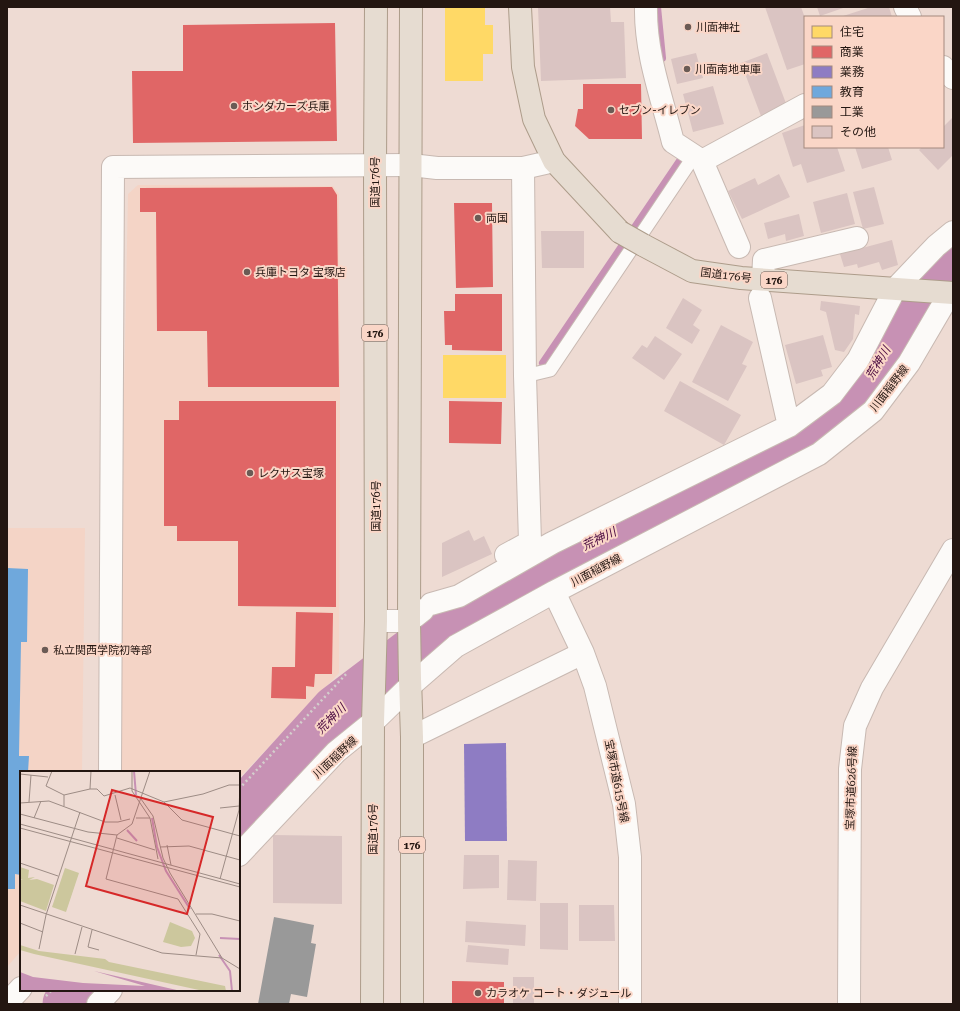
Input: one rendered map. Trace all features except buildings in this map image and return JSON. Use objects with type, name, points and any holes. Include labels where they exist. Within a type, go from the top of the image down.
[{"type":"highway","name":"国道176号","points":[[372,1004],[376,621],[376,7]]},
{"type":"highway","name":"176","points":[[411,7],[410,682],[412,737],[412,1004]]},
{"type":"highway","name":"国道176号","points":[[520,7],[523,67],[534,119],[554,161],[620,232],[643,246],[692,271],[742,278],[762,289],[903,289],[948,293]]},
{"type":"street","points":[[646,7],[646,22],[653,67],[673,142],[698,158],[739,247]]},
{"type":"street","points":[[905,7],[910,16]]},
{"type":"street","points":[[944,68],[953,78]]},
{"type":"street","points":[[698,158],[804,105]]},
{"type":"street","points":[[110,771],[113,167],[410,165],[437,168],[523,168],[554,161]]},
{"type":"street","points":[[376,621],[410,629],[431,604],[453,583],[530,542],[525,376],[523,168]]},
{"type":"street","points":[[431,604],[459,596],[552,543],[789,426],[832,394],[858,360],[903,289],[936,246],[953,232]]},
{"type":"street","points":[[789,426],[762,289],[764,260],[856,238]]},
{"type":"street","name":"川面稲野線","points":[[240,854],[374,714],[410,682],[456,646],[554,592],[819,454],[873,411],[909,363],[948,293]]},
{"type":"street","name":"宝塚市道626号線","points":[[849,1004],[850,769],[855,726],[872,688],[953,550]]},
{"type":"street","name":"宝塚市道615号線","points":[[554,592],[583,653],[595,686],[624,804],[630,857],[630,1004]]},
{"type":"street","points":[[412,737],[583,653]]},
{"type":"street","points":[[7,1003],[20,989]]},
{"type":"street","points":[[98,1004],[110,991]]},
{"type":"lane","points":[[525,376],[550,370],[698,158]]},
{"type":"path","points":[[240,788],[349,671]]},
{"type":"shaded area","points":[[138,185],[333,186],[339,194],[339,673],[240,777],[240,771],[121,771],[124,395],[128,194]]},
{"type":"shaded area","name":"私立関西学院初等部","points":[[7,528],[85,528],[82,771],[20,771],[20,952],[7,967]]},
{"type":"waterway","points":[[657,7],[662,58]]},
{"type":"waterway","points":[[543,363],[680,161]]},
{"type":"waterway","name":"荒神川","points":[[240,817],[337,710],[453,622],[540,567],[776,456],[810,438],[863,389],[906,318],[953,266]]},
{"type":"waterway","name":"荒神川","points":[[540,562],[540,567]]},
{"type":"waterway","name":"荒神川","points":[[68,1004],[80,991]]},
{"type":"place","name":"川面神社","points":[[688,27]]},
{"type":"place","name":"川面南地車庫","points":[[687,69]]},
{"type":"place","name":"ホンダカーズ兵庫","points":[[234,106]]},
{"type":"place","name":"セブン-イレブン","points":[[611,110]]},
{"type":"place","name":"両国","points":[[478,218]]},
{"type":"place","name":"兵庫トヨタ 宝塚店","points":[[247,272]]},
{"type":"place","name":"レクサス宝塚","points":[[250,473]]},
{"type":"place","name":"私立関西学院初等部","points":[[45,650]]},
{"type":"place","name":"カラオケ コート・ダジュール","points":[[478,993]]}]
